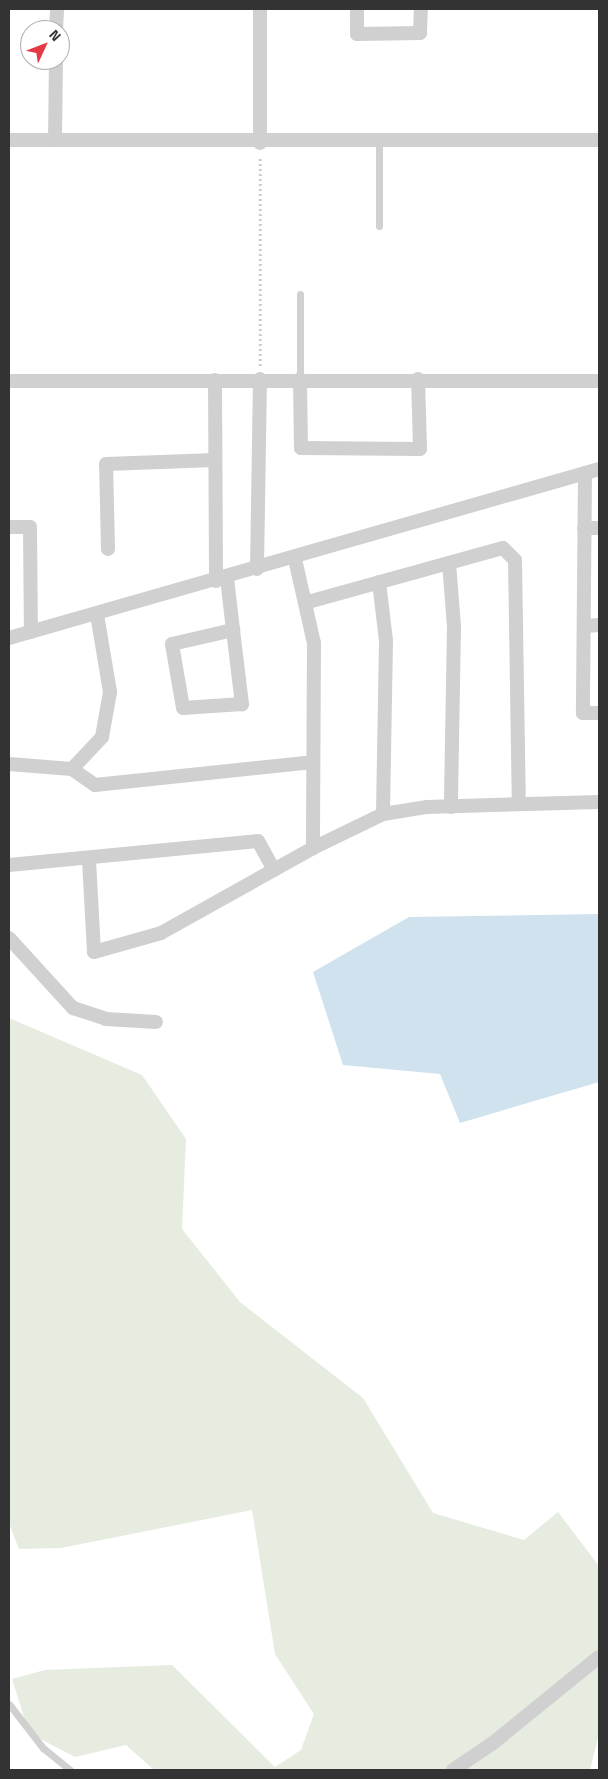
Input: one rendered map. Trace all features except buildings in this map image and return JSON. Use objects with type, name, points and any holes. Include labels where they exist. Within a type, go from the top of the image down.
[{"type":"street","points":[[260,9],[260,143]]},
{"type":"street","points":[[357,9],[357,34],[420,33],[420,9]]},
{"type":"street","points":[[55,140],[56,70]]},
{"type":"street","points":[[9,140],[260,143],[599,140]]},
{"type":"street","points":[[257,569],[260,379]]},
{"type":"street","points":[[9,381],[260,379],[599,381]]},
{"type":"street","points":[[300,379],[301,448],[420,449],[418,379]]},
{"type":"street","points":[[215,380],[215,460],[222,579],[233,630],[242,704],[182,708],[172,644],[233,630]]},
{"type":"street","points":[[108,549],[106,464],[215,460]]},
{"type":"street","points":[[9,638],[296,559],[599,469]]},
{"type":"street","points":[[585,473],[584,528],[593,625],[583,714],[599,713]]},
{"type":"street","points":[[9,528],[30,527],[31,632]]},
{"type":"street","points":[[584,528],[599,528]]},
{"type":"street","points":[[308,602],[503,548],[515,560],[519,804]]},
{"type":"street","points":[[296,559],[308,602],[314,643],[313,848]]},
{"type":"street","points":[[449,563],[454,627],[451,807]]},
{"type":"street","points":[[378,582],[386,641],[383,814]]},
{"type":"street","points":[[72,769],[102,737],[108,701],[97,614]]},
{"type":"street","points":[[9,764],[72,769],[95,785],[313,762]]},
{"type":"street","points":[[89,860],[94,952],[162,933],[313,848],[383,814],[412,808],[599,802]]},
{"type":"street","points":[[9,865],[89,860],[258,841],[274,870]]},
{"type":"street","points":[[9,938],[73,1008],[106,1019],[156,1022]]},
{"type":"street","points":[[453,1770],[493,1743],[599,1657]]},
{"type":"lane","points":[[379,226],[380,142]]},
{"type":"lane","points":[[300,294],[300,379]]},
{"type":"lane","points":[[9,1704],[43,1748],[70,1770]]},
{"type":"path","points":[[260,143],[260,379]]},
{"type":"shaded area","points":[[9,1018],[142,1075],[186,1139],[182,1229],[240,1302],[363,1398],[433,1513],[524,1540],[558,1512],[599,1566],[599,1734],[590,1770],[154,1770],[126,1745],[75,1757],[29,1733],[12,1679],[45,1670],[172,1665],[275,1767],[301,1750],[314,1714],[275,1654],[252,1510],[61,1548],[19,1549],[9,1523]]},
{"type":"water","points":[[599,914],[599,1082],[460,1123],[440,1074],[343,1065],[313,972],[409,917]]}]
